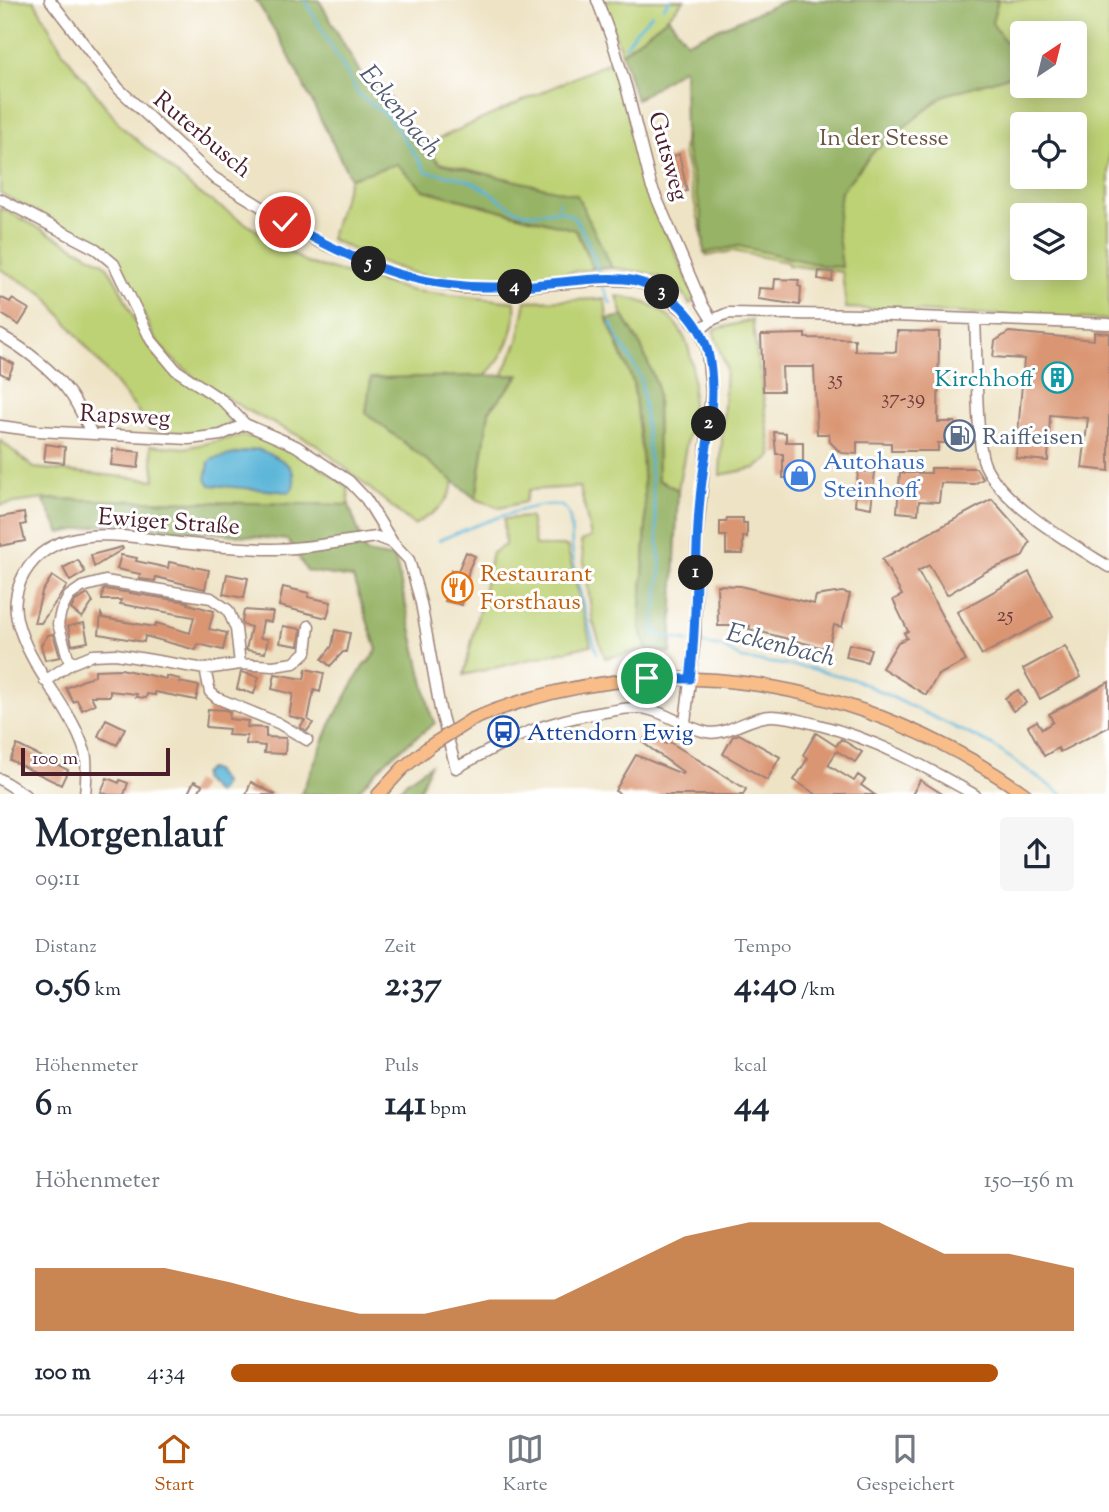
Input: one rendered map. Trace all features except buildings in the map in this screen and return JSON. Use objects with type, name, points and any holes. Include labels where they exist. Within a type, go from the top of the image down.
[{"type":"main road","points":[[378,794],[403,768],[430,746],[471,720],[523,700],[587,686],[647,678],[762,685],[820,696],[867,710],[946,744],[990,769],[1026,794]]},
{"type":"street","name":"Ruterbusch","points":[[50,0],[119,89],[213,177],[317,241],[390,272],[461,288],[635,281],[656,289],[685,312],[700,330],[707,351],[711,392],[696,542],[695,643],[685,723]]},
{"type":"street","name":"Gutsweg","points":[[597,0],[627,90],[651,186],[702,304],[712,320]]},
{"type":"street","points":[[0,199],[96,249],[114,264],[150,340],[166,360],[187,378],[223,401],[245,424],[296,446],[349,481],[366,499],[393,542],[408,560],[421,603],[440,709],[456,768],[509,738],[550,722],[573,716],[645,708],[706,733],[722,733],[749,719],[769,716],[788,717],[845,731],[910,758],[975,794]]},
{"type":"street","points":[[700,330],[712,320],[728,313],[1109,324]]},
{"type":"street","points":[[975,320],[976,390],[981,454],[985,465],[1008,495],[1025,510],[1050,530],[1109,567]]},
{"type":"street","points":[[0,335],[15,343],[56,377],[71,395],[92,434]]},
{"type":"street","name":"Rapsweg","points":[[0,426],[189,439],[221,435],[245,424]]},
{"type":"street","name":"Ewiger Straße","points":[[85,794],[85,754],[69,714],[30,657],[14,607],[17,587],[31,562],[48,549],[71,539],[101,534],[215,547],[270,549],[377,537],[393,542]]},
{"type":"street","points":[[70,664],[58,624],[61,611],[69,596],[82,587],[104,581],[211,598],[228,610],[236,629],[240,664]]},
{"type":"street","points":[[46,681],[70,664],[92,655],[116,654],[205,669],[240,664],[273,666],[294,663],[306,652],[309,626]]},
{"type":"street","points":[[205,669],[210,692],[217,698],[278,723],[307,740]]},
{"type":"street","points":[[0,779],[25,794]]},
{"type":"green space","points":[[0,0],[34,0],[63,52],[122,127],[197,192],[307,263],[413,291],[515,302],[512,333],[498,360],[485,376],[371,379],[366,413],[454,481],[440,508],[414,525],[316,444],[252,413],[196,379],[169,356],[154,338],[123,269],[107,249],[0,193]]},
{"type":"green space","points":[[256,0],[319,0],[366,83],[387,94],[422,146],[440,163],[577,195],[612,268],[593,269],[576,230],[424,190],[397,164],[350,178],[284,46]]},
{"type":"green space","points":[[601,0],[684,0],[668,17],[622,53]]},
{"type":"green space","points":[[787,0],[998,0],[992,23],[1010,48],[1010,76],[945,95],[875,150],[841,191],[837,227],[842,267],[825,266],[739,246],[704,253],[702,216],[685,143],[684,68],[636,100],[622,53],[668,17],[687,42]]},
{"type":"green space","name":"In der Stesse","points":[[839,0],[1109,0],[1109,320],[846,308],[842,272],[788,265],[787,262],[733,251],[707,256],[683,153],[686,112]]},
{"type":"green space","points":[[614,60],[646,187],[697,300],[689,304],[677,287],[657,276],[612,268],[576,195],[440,163],[422,146]]},
{"type":"green space","points":[[397,163],[424,190],[576,230],[593,269],[510,280],[447,279],[401,269],[330,239],[350,178]]},
{"type":"green space","points":[[0,207],[104,263],[119,286],[151,349],[168,368],[225,407],[232,415],[228,426],[199,432],[149,430],[148,424],[44,294],[0,269]]},
{"type":"green space","points":[[617,296],[651,305],[674,322],[687,344],[693,370],[692,399],[678,490],[658,480],[657,386],[641,346],[623,316]]},
{"type":"green space","points":[[605,299],[607,319],[633,382],[642,455],[646,526],[640,626],[647,650],[605,658],[593,622],[581,541],[591,537],[580,487],[529,490],[525,502],[500,508],[476,499],[489,411],[519,376],[502,376],[518,341],[526,301]]},
{"type":"green space","points":[[623,316],[641,346],[657,386],[658,480],[678,490],[671,653],[647,650],[640,626],[646,526],[642,455],[633,382],[607,319]]},
{"type":"green space","points":[[752,320],[772,456],[756,468],[720,475],[726,368],[713,330]]},
{"type":"green space","points":[[519,375],[489,411],[476,499],[366,413],[371,378]]},
{"type":"green space","points":[[240,436],[269,438],[303,455],[348,487],[349,505],[43,499],[0,505],[0,440],[34,468],[155,480],[151,445],[185,448]]},
{"type":"green space","points":[[43,499],[349,505],[366,553],[395,558],[435,723],[388,759],[355,794],[301,794],[332,721],[365,663],[369,662],[377,650],[353,578],[307,571],[288,540],[111,523],[60,533]]},
{"type":"green space","points":[[530,517],[535,546],[567,546],[591,645],[464,675],[492,553],[505,545],[504,519]]},
{"type":"green space","points":[[430,765],[418,794],[396,794],[406,782]]},
{"type":"water","points":[[257,449],[279,458],[290,468],[294,481],[292,490],[289,492],[210,485],[206,480],[209,462],[213,459]]},
{"type":"water","points":[[209,769],[214,771],[224,784],[217,794],[202,779],[202,774]]},
{"type":"waterway","name":"Eckenbach","points":[[305,0],[359,95],[393,123],[427,172],[455,176],[472,182],[521,212],[555,211],[568,214],[577,222],[585,237],[598,277]]},
{"type":"waterway","points":[[663,7],[670,0]]},
{"type":"waterway","points":[[625,46],[652,14]]},
{"type":"waterway","points":[[556,210],[560,201]]},
{"type":"waterway","name":"Eckenbach","points":[[601,283],[611,304]]},
{"type":"waterway","name":"Eckenbach","points":[[611,323],[641,380],[661,570],[653,630],[658,635],[691,642]]},
{"type":"waterway","points":[[439,540],[521,510],[539,506],[563,507],[570,520],[576,575],[597,653]]},
{"type":"waterway","name":"Eckenbach","points":[[697,643],[722,647],[742,659],[809,668],[856,680],[992,745],[1062,794]]},
{"type":"place","name":"Kirchhoff","points":[[1057,378]]},
{"type":"place","name":"Raiffeisen","points":[[959,436]]},
{"type":"place","name":"Autohaus Steinhoff","points":[[800,475]]},
{"type":"place","name":"Restaurant Forsthaus","points":[[457,587]]},
{"type":"place","name":"Attendorn Ewig","points":[[504,732]]},
{"type":"route","points":[[285,222],[317,241],[390,272],[461,288],[500,288],[624,279],[635,281],[670,298],[700,330],[711,372],[711,392],[696,542],[695,637],[690,679],[647,678]]}]
